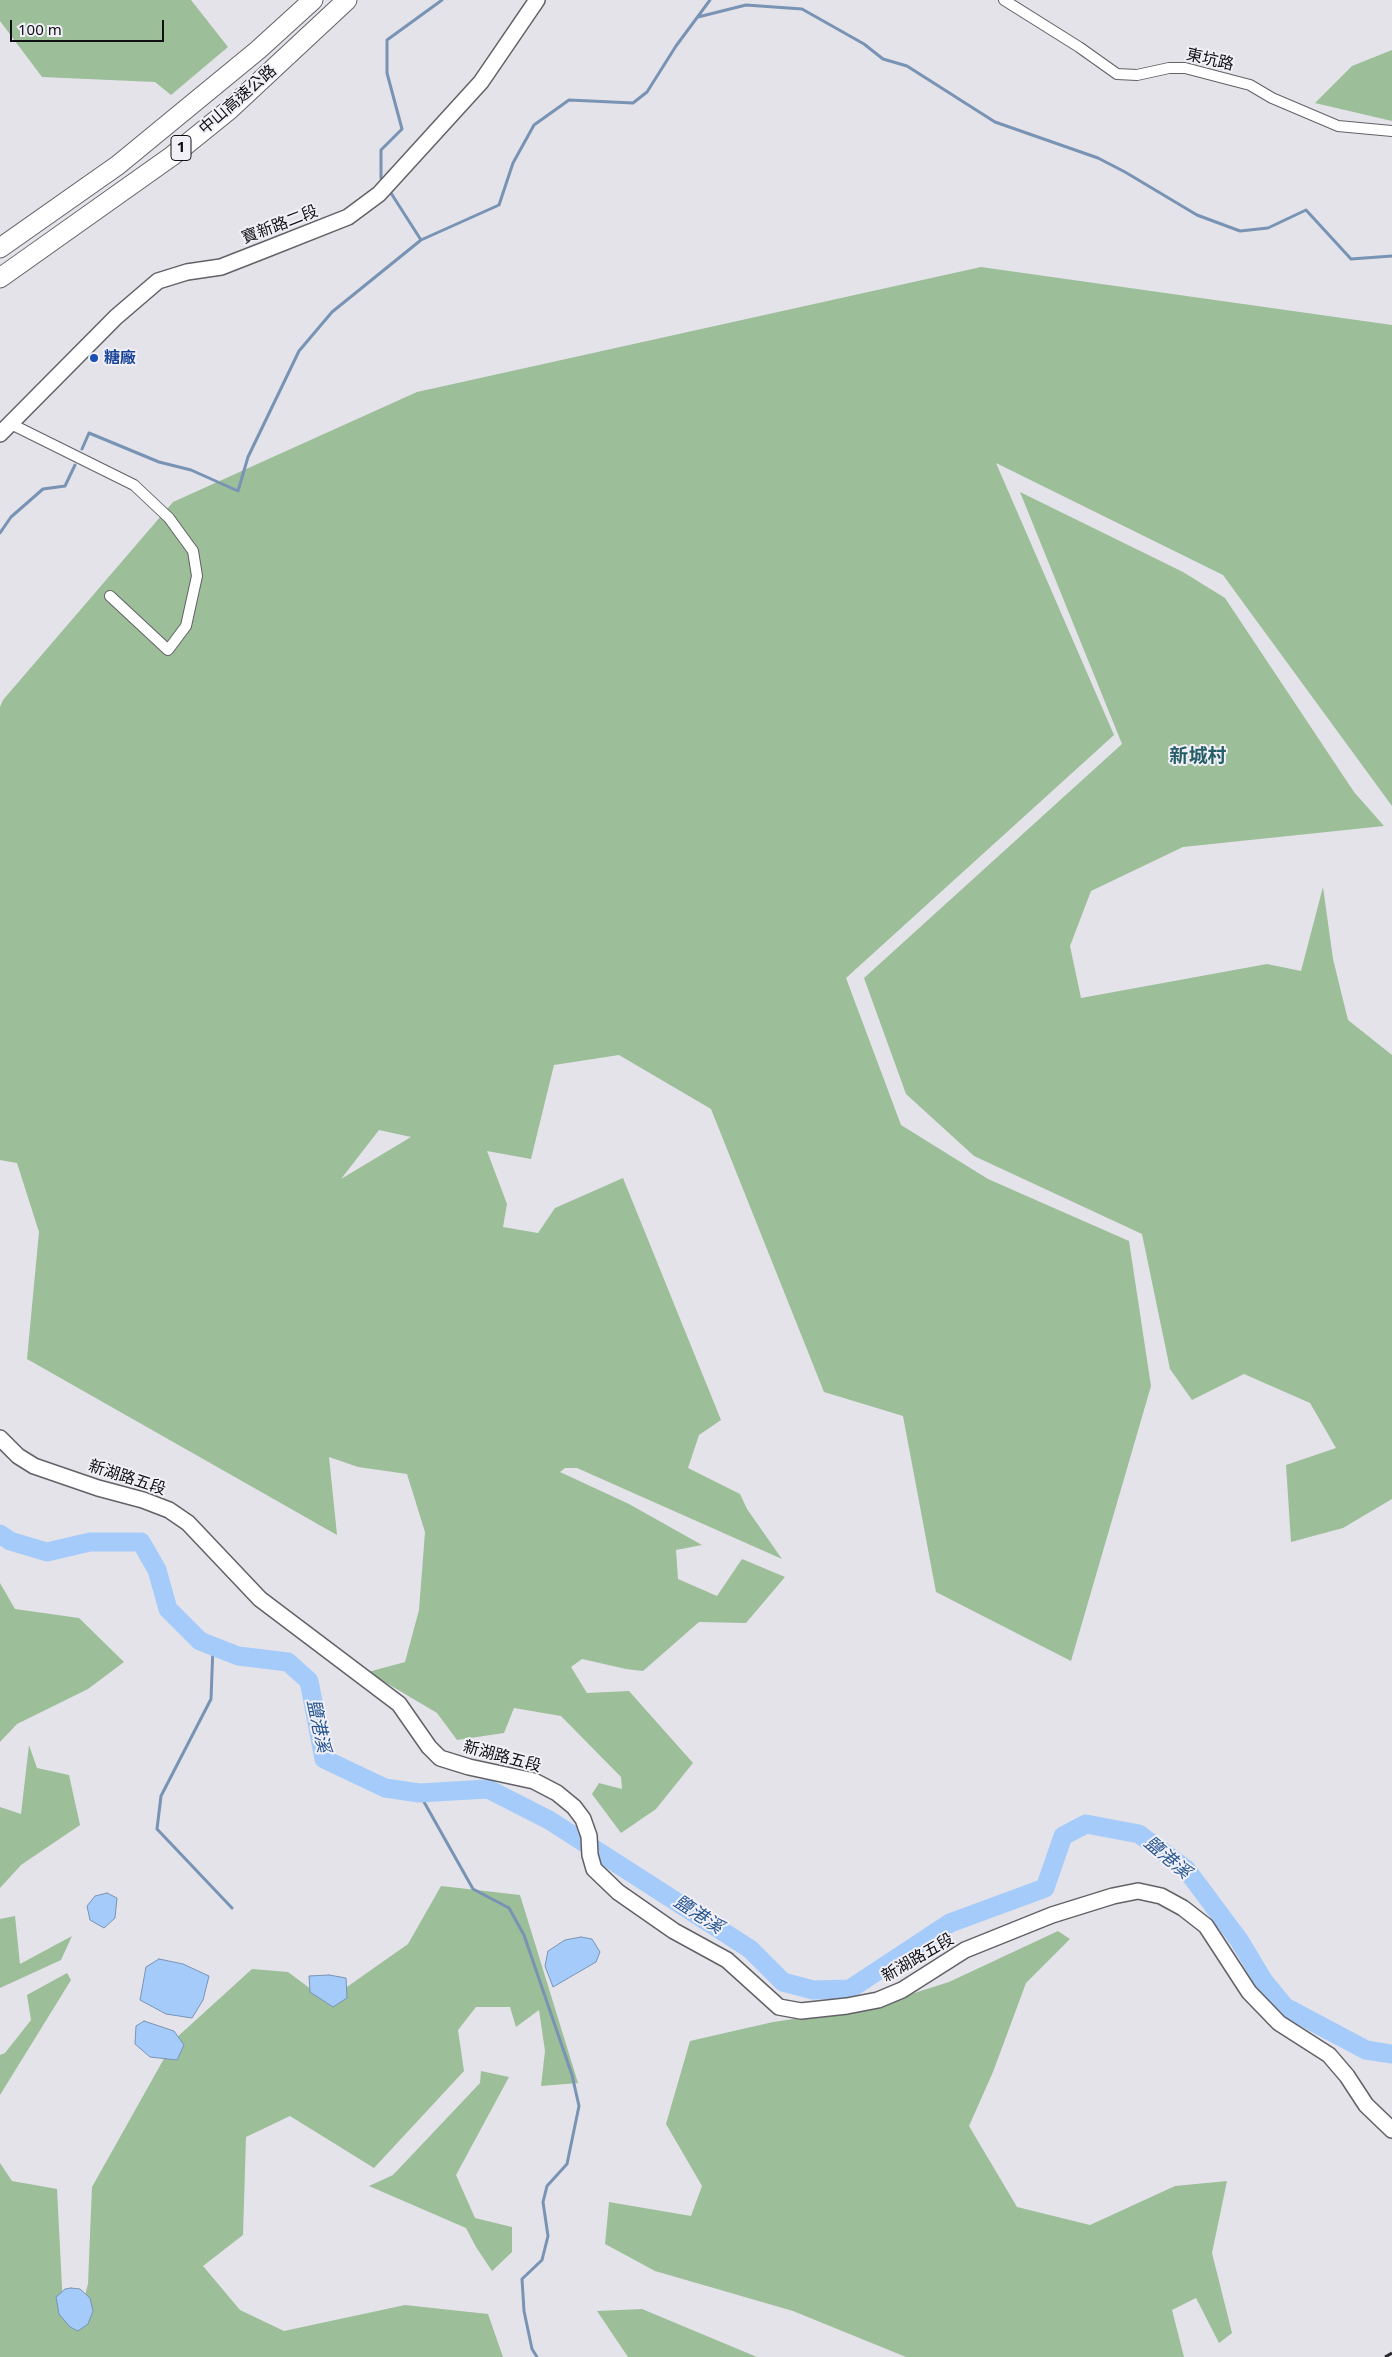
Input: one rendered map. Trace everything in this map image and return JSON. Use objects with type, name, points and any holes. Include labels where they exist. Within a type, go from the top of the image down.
[{"type":"highway","name":"中山高速公路","points":[[0,248],[118,165],[258,50],[313,0]]},
{"type":"highway","name":"中山高速公路","points":[[0,278],[172,156],[229,110],[347,0]]},
{"type":"street","name":"寶新路二段","points":[[0,434],[116,317],[158,281],[187,272],[221,267],[246,258],[348,217],[379,194],[481,82],[537,0]]},
{"type":"street","name":"東坑路","points":[[1004,0],[1059,37],[1079,47],[1117,74],[1137,75],[1169,68],[1186,68],[1250,85],[1272,98],[1338,126],[1392,131]]},
{"type":"street","points":[[11,424],[134,485],[169,518],[193,551],[197,576],[186,626],[168,650],[110,596]]},
{"type":"street","name":"新湖路五段","points":[[0,1438],[18,1456],[34,1466],[98,1488],[143,1500],[169,1510],[188,1522],[260,1599],[399,1704],[429,1747],[440,1758],[469,1767],[534,1781],[557,1793],[574,1806],[583,1819],[589,1836],[590,1855],[594,1869],[618,1892],[674,1931],[727,1960],[779,2007],[801,2011],[847,2006],[878,2000],[902,1990],[965,1950],[1052,1915],[1113,1896],[1138,1891],[1161,1896],[1183,1908],[1206,1926],[1249,1992],[1279,2023],[1329,2055],[1347,2076],[1366,2105],[1392,2130]]},
{"type":"green space","points":[[0,0],[191,0],[228,47],[171,95],[155,82],[42,77],[0,21]]},
{"type":"green space","points":[[1392,50],[1392,121],[1315,103],[1352,66]]},
{"type":"green space","points":[[981,267],[1392,325],[1392,806],[1223,575],[996,463],[1114,735],[846,978],[901,1125],[988,1179],[1129,1241],[1151,1386],[1071,1661],[936,1592],[903,1416],[824,1392],[711,1109],[619,1055],[554,1065],[531,1159],[487,1151],[507,1204],[503,1227],[538,1233],[555,1208],[623,1178],[721,1420],[699,1435],[688,1468],[740,1494],[747,1509],[782,1559],[577,1468],[565,1468],[560,1472],[629,1504],[702,1545],[676,1550],[678,1579],[717,1596],[742,1559],[785,1577],[746,1623],[699,1622],[643,1671],[582,1659],[571,1667],[587,1693],[629,1691],[693,1763],[656,1809],[621,1833],[592,1794],[599,1783],[622,1789],[621,1777],[561,1716],[514,1708],[504,1733],[457,1740],[437,1713],[368,1672],[405,1662],[419,1610],[425,1532],[407,1474],[358,1467],[329,1457],[337,1535],[27,1359],[39,1232],[17,1163],[0,1160],[0,707],[3,700],[173,502],[417,392]],"holes":[[[379,1130],[411,1137],[341,1179]]]},
{"type":"green space","points":[[1020,492],[1183,572],[1225,598],[1354,792],[1384,826],[1183,847],[1091,891],[1070,946],[1081,998],[1267,964],[1301,971],[1323,887],[1333,959],[1348,1020],[1392,1055],[1392,1499],[1343,1528],[1291,1542],[1286,1465],[1336,1448],[1310,1403],[1244,1374],[1192,1400],[1170,1369],[1142,1234],[974,1156],[906,1094],[864,978],[1122,744]]},
{"type":"green space","points":[[0,1583],[15,1609],[79,1618],[124,1662],[88,1689],[17,1724],[0,1742]]},
{"type":"green space","points":[[29,1745],[37,1768],[69,1775],[80,1825],[21,1865],[0,1888],[0,1807],[21,1814]]},
{"type":"green space","points":[[441,1886],[520,1895],[578,2083],[541,2086],[545,2051],[539,2010],[516,2027],[510,2007],[476,2007],[458,2030],[464,2071],[374,2168],[290,2116],[246,2137],[243,2235],[203,2266],[240,2310],[284,2331],[405,2305],[488,2314],[503,2357],[0,2357],[0,2163],[12,2181],[57,2189],[63,2307],[79,2317],[88,2284],[92,2187],[175,2039],[252,1969],[288,1972],[327,2001],[408,1944]]},
{"type":"green space","points":[[15,1916],[20,1964],[72,1936],[61,1960],[0,1988],[0,1919]]},
{"type":"green space","points":[[1058,1931],[1070,1939],[1026,1983],[993,2072],[969,2126],[1017,2207],[1090,2225],[1175,2186],[1227,2181],[1212,2253],[1232,2333],[1219,2343],[1196,2298],[1172,2310],[1184,2357],[906,2357],[793,2311],[655,2271],[605,2244],[609,2202],[691,2216],[702,2186],[666,2124],[690,2041],[773,2022],[867,2008],[949,1982]]},
{"type":"green space","points":[[67,1973],[71,1980],[0,2095],[0,2055],[5,2053],[31,2020],[27,1995]]},
{"type":"green space","points":[[481,2071],[509,2077],[456,2175],[475,2218],[512,2227],[512,2252],[492,2271],[466,2228],[369,2186],[393,2175],[480,2083]]},
{"type":"green space","points":[[642,2309],[757,2357],[628,2357],[597,2311]]},
{"type":"water","points":[[107,1893],[117,1898],[115,1918],[104,1928],[90,1920],[87,1906],[95,1896]]},
{"type":"water","points":[[581,1937],[592,1939],[600,1952],[596,1962],[553,1987],[545,1966],[548,1951],[565,1940]]},
{"type":"water","points":[[159,1959],[183,1964],[209,1976],[203,2000],[192,2018],[166,2014],[140,2000],[146,1967]]},
{"type":"water","points":[[329,1975],[346,1978],[347,1998],[333,2007],[310,1992],[309,1976]]},
{"type":"water","points":[[144,2021],[174,2031],[184,2045],[177,2060],[150,2057],[135,2044],[136,2026]]},
{"type":"water","points":[[65,2289],[80,2289],[90,2298],[93,2311],[88,2324],[78,2331],[70,2327],[59,2314],[56,2297]]},
{"type":"waterway","points":[[384,183],[381,178],[381,150],[402,129],[387,73],[387,40],[442,0]]},
{"type":"waterway","points":[[82,449],[89,433],[159,462],[191,470],[238,491],[248,457],[299,351],[332,312],[421,240],[499,205],[513,163],[534,125],[569,100],[633,103],[647,92],[676,46],[710,0]]},
{"type":"waterway","points":[[698,17],[746,5],[802,9],[864,44],[883,59],[907,66],[995,122],[1098,158],[1197,215],[1240,231],[1268,228],[1306,210],[1351,259],[1392,256]]},
{"type":"waterway","points":[[389,190],[421,240]]},
{"type":"waterway","points":[[0,533],[11,517],[43,489],[65,486],[75,465]]},
{"type":"waterway","name":"鹽港溪","points":[[0,1534],[10,1541],[47,1552],[90,1542],[141,1542],[157,1570],[168,1609],[200,1641],[238,1656],[288,1662],[309,1681],[324,1759],[385,1788],[419,1793],[488,1789],[549,1820],[750,1949],[783,1982],[813,1990],[850,1989],[950,1923],[1045,1888],[1063,1836],[1086,1824],[1139,1834],[1186,1869],[1239,1940],[1263,1980],[1285,2007],[1366,2050],[1392,2054]]},
{"type":"waterway","points":[[213,1646],[211,1699],[161,1796],[157,1829],[232,1908]]},
{"type":"waterway","points":[[419,1793],[473,1889],[509,1908],[524,1935],[572,2075],[579,2106],[567,2164],[547,2186],[543,2202],[548,2236],[542,2260],[522,2279],[524,2311],[532,2349],[537,2357]]},
{"type":"railway","points":[[1385,2357],[1392,2353]]},
{"type":"place","name":"糖廠","points":[[94,358]]},
{"type":"district","name":"新城村","points":[[1198,757]]}]
